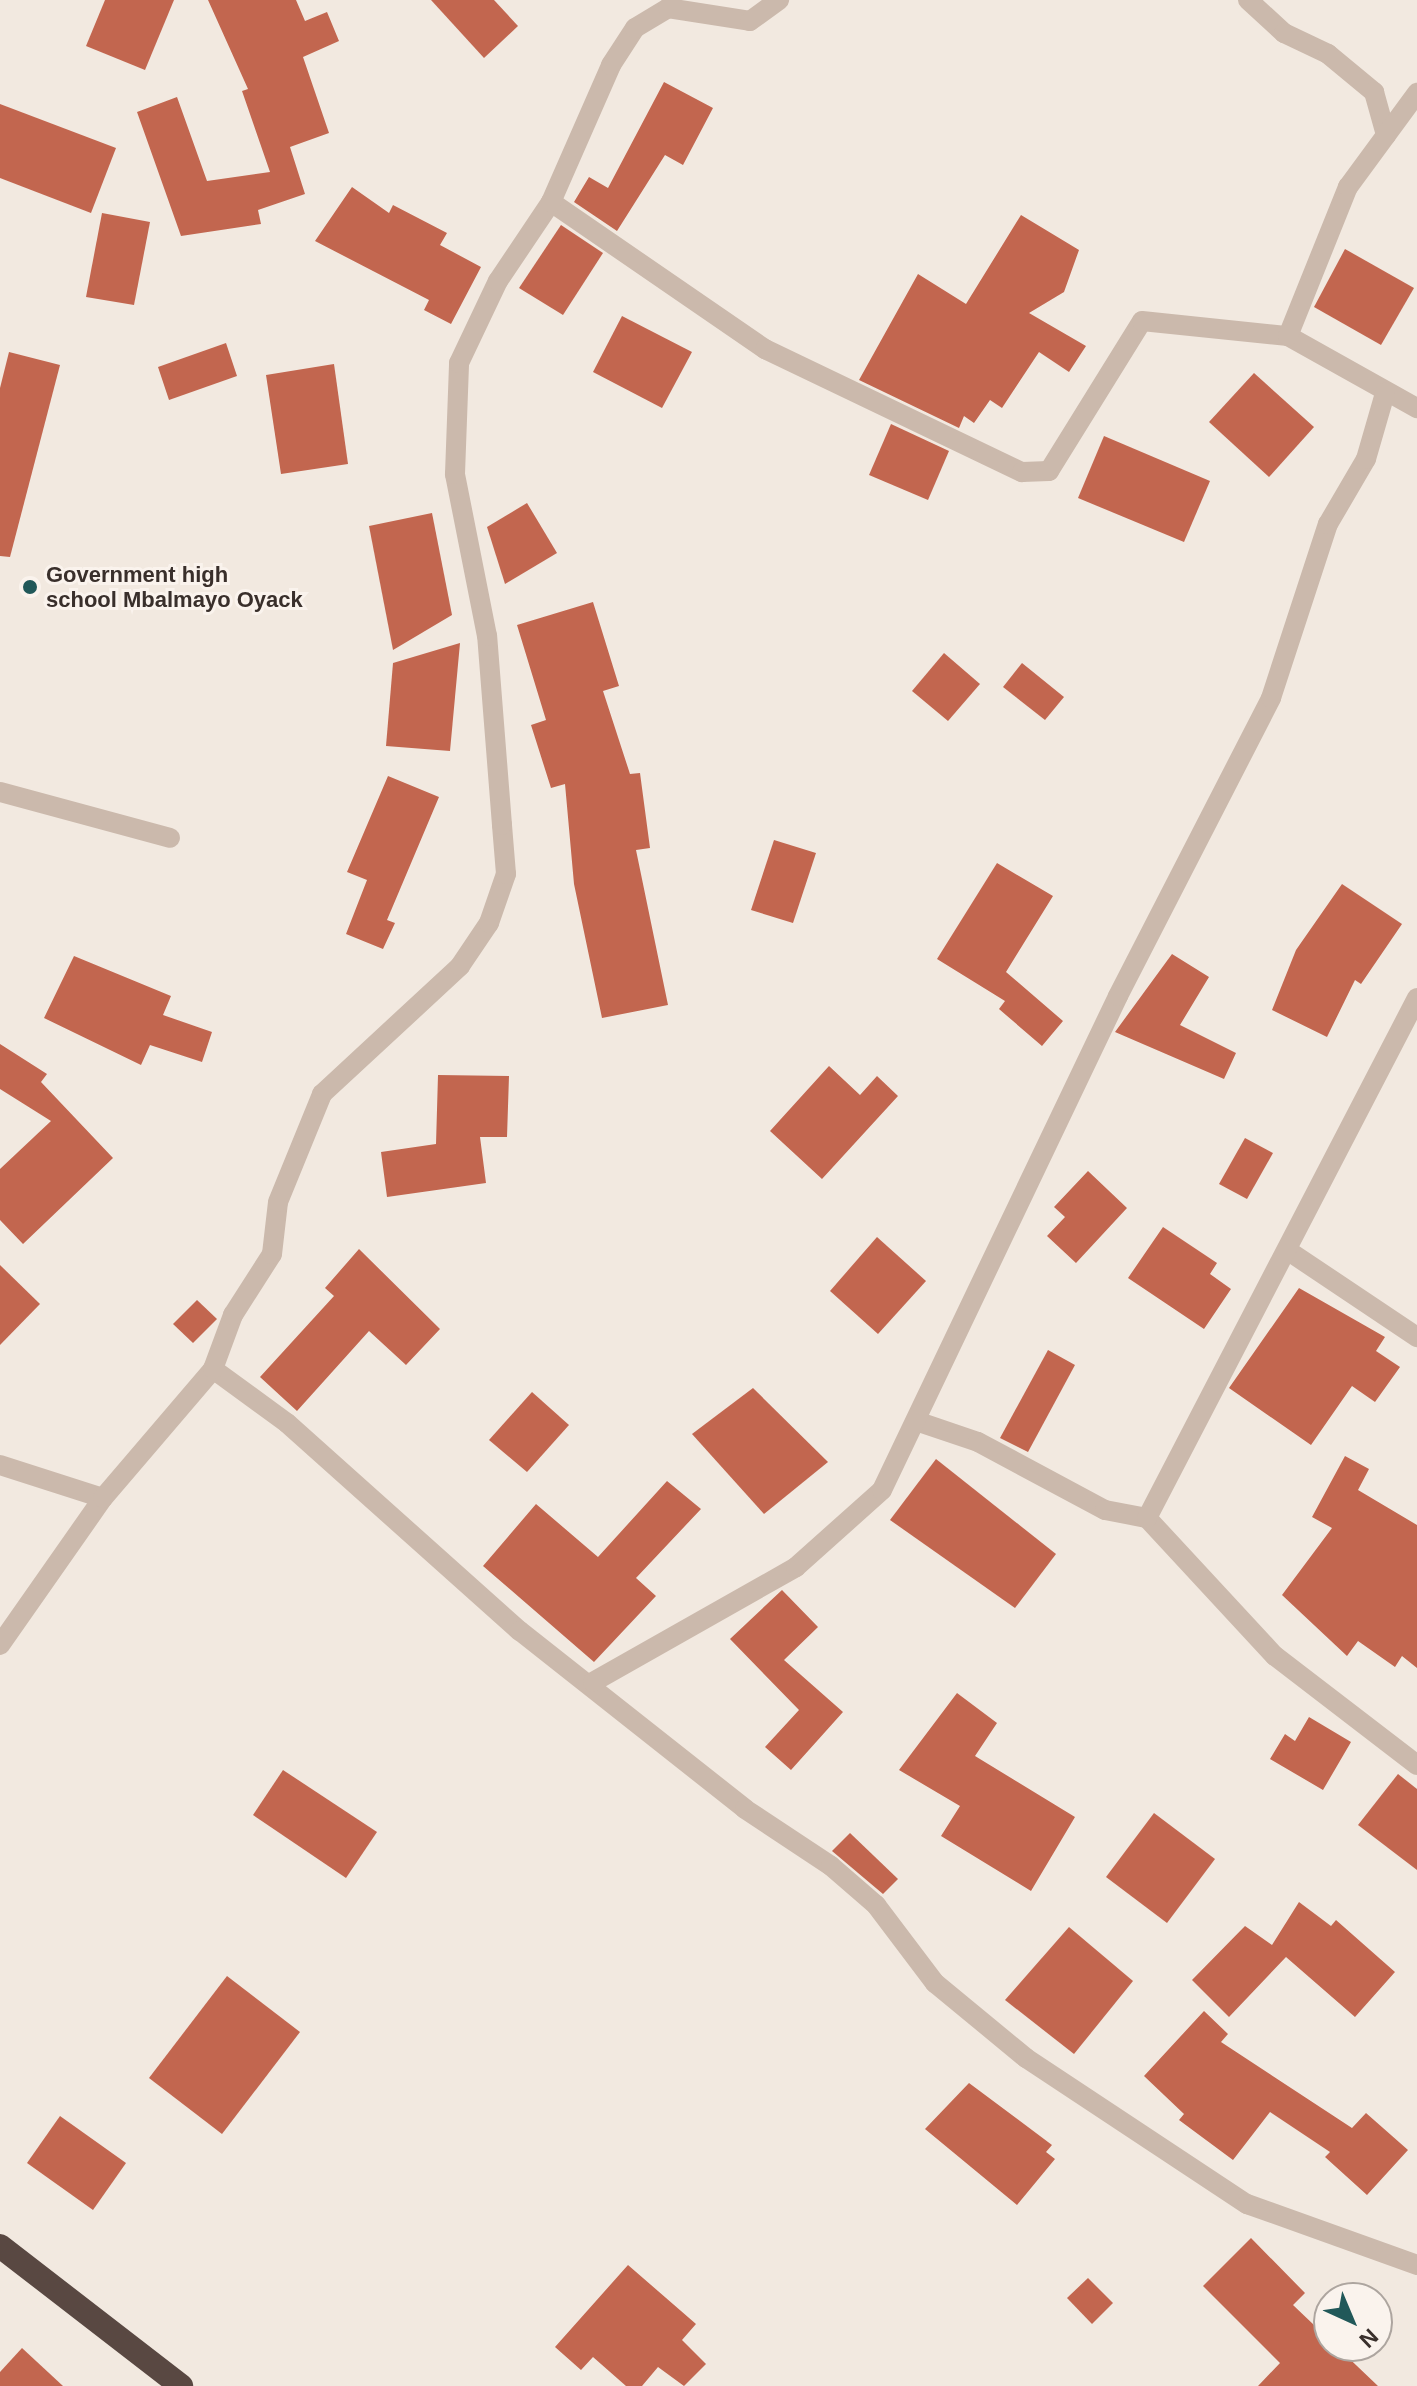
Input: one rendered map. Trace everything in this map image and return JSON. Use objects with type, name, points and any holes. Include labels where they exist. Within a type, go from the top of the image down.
[{"type":"highway","points":[[0,2246],[181,2386]]},
{"type":"street","points":[[0,1645],[103,1498],[213,1369],[233,1315],[272,1254],[278,1202],[322,1094],[460,966],[489,923],[506,874],[487,636],[455,474],[459,363],[498,281],[551,202],[611,65],[645,19],[668,8],[750,21],[779,0]]},
{"type":"street","points":[[1248,0],[1284,33],[1328,54],[1374,92],[1386,135]]},
{"type":"street","points":[[1288,336],[1348,187],[1417,93]]},
{"type":"street","points":[[551,202],[765,349],[1022,472],[1049,471],[1142,321],[1288,336],[1385,393],[1417,408]]},
{"type":"street","points":[[593,1682],[687,1634],[850,1526],[882,1490],[919,1422],[1118,996],[1271,698],[1328,524],[1366,459],[1385,393]]},
{"type":"street","points":[[0,792],[170,838]]},
{"type":"street","points":[[1147,1518],[1290,1252],[1417,998]]},
{"type":"street","points":[[1290,1252],[1417,1337]]},
{"type":"street","points":[[213,1369],[281,1418],[520,1631],[593,1682],[745,1809],[831,1866],[876,1905],[935,1983],[1064,2086],[1247,2204],[1417,2265]]},
{"type":"street","points":[[919,1422],[978,1442],[1105,1510],[1147,1518],[1275,1656],[1417,1765]]},
{"type":"street","points":[[0,1465],[14,1475],[103,1498]]},
{"type":"building","points":[[105,0],[174,0],[145,70],[86,46]]},
{"type":"building","points":[[208,0],[296,0],[305,21],[327,12],[339,41],[303,57],[329,133],[290,147],[305,194],[258,210],[261,224],[181,236],[137,112],[177,97],[207,181],[270,172],[242,91],[248,89]]},
{"type":"building","points":[[431,0],[494,0],[518,26],[484,58]]},
{"type":"building","points":[[664,82],[713,108],[683,165],[665,155],[617,231],[574,202],[589,177],[608,188]]},
{"type":"building","points":[[0,104],[116,148],[91,213],[0,178]]},
{"type":"building","points":[[352,187],[389,213],[393,205],[447,233],[440,245],[481,267],[451,324],[424,310],[429,300],[315,241]]},
{"type":"building","points":[[102,213],[150,222],[134,305],[86,297]]},
{"type":"building","points":[[1021,215],[1079,250],[1064,292],[1029,313],[1086,346],[1069,372],[1039,352],[1002,408],[990,400],[974,423],[964,416],[959,428],[859,380],[918,274],[966,304]]},
{"type":"building","points":[[561,225],[603,253],[563,315],[519,288]]},
{"type":"building","points":[[1345,249],[1414,288],[1381,345],[1314,307]]},
{"type":"building","points":[[622,316],[692,352],[662,408],[593,372]]},
{"type":"building","points":[[226,343],[237,376],[169,400],[158,367]]},
{"type":"building","points":[[9,352],[60,365],[10,557],[0,556],[0,388]]},
{"type":"building","points":[[334,364],[348,464],[281,474],[266,375]]},
{"type":"building","points":[[1254,373],[1314,427],[1269,477],[1209,422]]},
{"type":"building","points":[[891,424],[949,451],[928,500],[869,475]]},
{"type":"building","points":[[1104,436],[1210,481],[1184,542],[1078,498]]},
{"type":"building","points":[[527,503],[557,553],[505,584],[487,527]]},
{"type":"building","points":[[432,513],[452,615],[393,650],[369,526]]},
{"type":"building","points":[[593,602],[619,686],[603,691],[630,774],[640,773],[650,848],[636,850],[668,1005],[602,1018],[574,884],[565,784],[551,788],[531,725],[546,720],[517,625]]},
{"type":"building","points":[[460,643],[450,751],[386,746],[393,663]]},
{"type":"building","points":[[944,653],[980,684],[948,721],[912,691]]},
{"type":"building","points":[[1022,663],[1064,697],[1045,720],[1003,687]]},
{"type":"building","points":[[388,776],[439,797],[387,920],[395,923],[383,949],[346,934],[367,880],[347,872]]},
{"type":"building","points":[[774,840],[816,853],[793,923],[751,910]]},
{"type":"building","points":[[997,863],[1053,896],[1006,972],[1063,1021],[1042,1046],[999,1009],[1005,1001],[937,959]]},
{"type":"building","points":[[1342,884],[1402,924],[1361,984],[1355,980],[1327,1037],[1272,1010],[1296,950]]},
{"type":"building","points":[[1172,954],[1209,977],[1180,1025],[1236,1053],[1224,1079],[1115,1032]]},
{"type":"building","points":[[74,956],[171,996],[163,1015],[212,1032],[202,1062],[150,1045],[141,1065],[44,1018]]},
{"type":"building","points":[[0,1044],[47,1074],[41,1082],[113,1158],[23,1244],[0,1220],[0,1169],[51,1121],[0,1089]]},
{"type":"building","points":[[829,1066],[860,1095],[877,1076],[898,1096],[822,1179],[770,1131]]},
{"type":"building","points":[[438,1075],[509,1076],[507,1137],[480,1137],[486,1183],[387,1197],[381,1152],[436,1144]]},
{"type":"building","points":[[1245,1138],[1273,1153],[1247,1199],[1219,1184]]},
{"type":"building","points":[[1088,1171],[1127,1208],[1076,1263],[1047,1236],[1065,1217],[1054,1207]]},
{"type":"building","points":[[1163,1227],[1217,1263],[1210,1274],[1231,1289],[1204,1329],[1128,1278]]},
{"type":"building","points":[[877,1237],[926,1281],[878,1334],[830,1291]]},
{"type":"building","points":[[359,1249],[440,1329],[406,1365],[369,1331],[297,1411],[260,1377],[334,1296],[325,1288]]},
{"type":"building","points":[[0,1265],[40,1304],[0,1345]]},
{"type":"building","points":[[1299,1288],[1385,1337],[1376,1351],[1400,1367],[1375,1402],[1352,1386],[1311,1445],[1229,1388]]},
{"type":"building","points":[[197,1300],[217,1319],[193,1343],[173,1324]]},
{"type":"building","points":[[1048,1350],[1075,1365],[1028,1452],[1000,1438]]},
{"type":"building","points":[[753,1388],[828,1462],[764,1514],[692,1434]]},
{"type":"building","points":[[532,1392],[569,1425],[527,1472],[489,1440]]},
{"type":"building","points":[[1345,1456],[1369,1469],[1358,1490],[1417,1525],[1417,1668],[1402,1656],[1395,1667],[1358,1641],[1347,1656],[1282,1595],[1332,1528],[1312,1517]]},
{"type":"building","points":[[936,1459],[1056,1554],[1015,1608],[890,1520]]},
{"type":"building","points":[[667,1481],[701,1509],[636,1578],[656,1596],[594,1662],[483,1566],[536,1504],[598,1557]]},
{"type":"building","points":[[782,1590],[818,1627],[784,1660],[843,1712],[791,1770],[765,1747],[799,1710],[730,1639]]},
{"type":"building","points":[[957,1693],[997,1723],[975,1756],[1075,1817],[1031,1891],[941,1836],[960,1806],[899,1770]]},
{"type":"building","points":[[1309,1717],[1351,1742],[1323,1790],[1270,1759],[1285,1734],[1295,1741]]},
{"type":"building","points":[[283,1770],[377,1832],[346,1878],[253,1815]]},
{"type":"building","points":[[1398,1774],[1417,1789],[1417,1870],[1358,1825]]},
{"type":"building","points":[[1154,1813],[1215,1859],[1167,1923],[1106,1877]]},
{"type":"building","points":[[850,1833],[898,1879],[883,1894],[832,1851]]},
{"type":"building","points":[[1299,1902],[1331,1926],[1336,1920],[1395,1972],[1355,2017],[1286,1957],[1229,2017],[1192,1980],[1245,1926],[1272,1945]]},
{"type":"building","points":[[1069,1927],[1133,1981],[1074,2054],[1005,2000]]},
{"type":"building","points":[[227,1976],[300,2032],[222,2134],[149,2078]]},
{"type":"building","points":[[1204,2011],[1228,2034],[1221,2042],[1352,2128],[1366,2113],[1408,2150],[1367,2195],[1325,2157],[1330,2152],[1270,2112],[1233,2160],[1179,2120],[1184,2114],[1144,2076]]},
{"type":"building","points":[[969,2083],[1052,2145],[1046,2152],[1055,2159],[1017,2205],[925,2129]]},
{"type":"building","points":[[60,2116],[126,2163],[93,2210],[27,2163]]},
{"type":"building","points":[[1251,2238],[1305,2293],[1293,2305],[1313,2324],[1313,2362],[1353,2362],[1378,2386],[1258,2386],[1280,2363],[1203,2286]]},
{"type":"building","points":[[628,2265],[696,2324],[682,2340],[706,2364],[684,2386],[658,2367],[642,2386],[626,2386],[593,2357],[581,2370],[555,2347]]},
{"type":"building","points":[[1088,2278],[1113,2303],[1092,2324],[1067,2298]]},
{"type":"building","points":[[22,2348],[63,2386],[0,2386],[0,2372]]},
{"type":"place","name":"Government high school Mbalmayo Oyack","points":[[30,587]]}]
